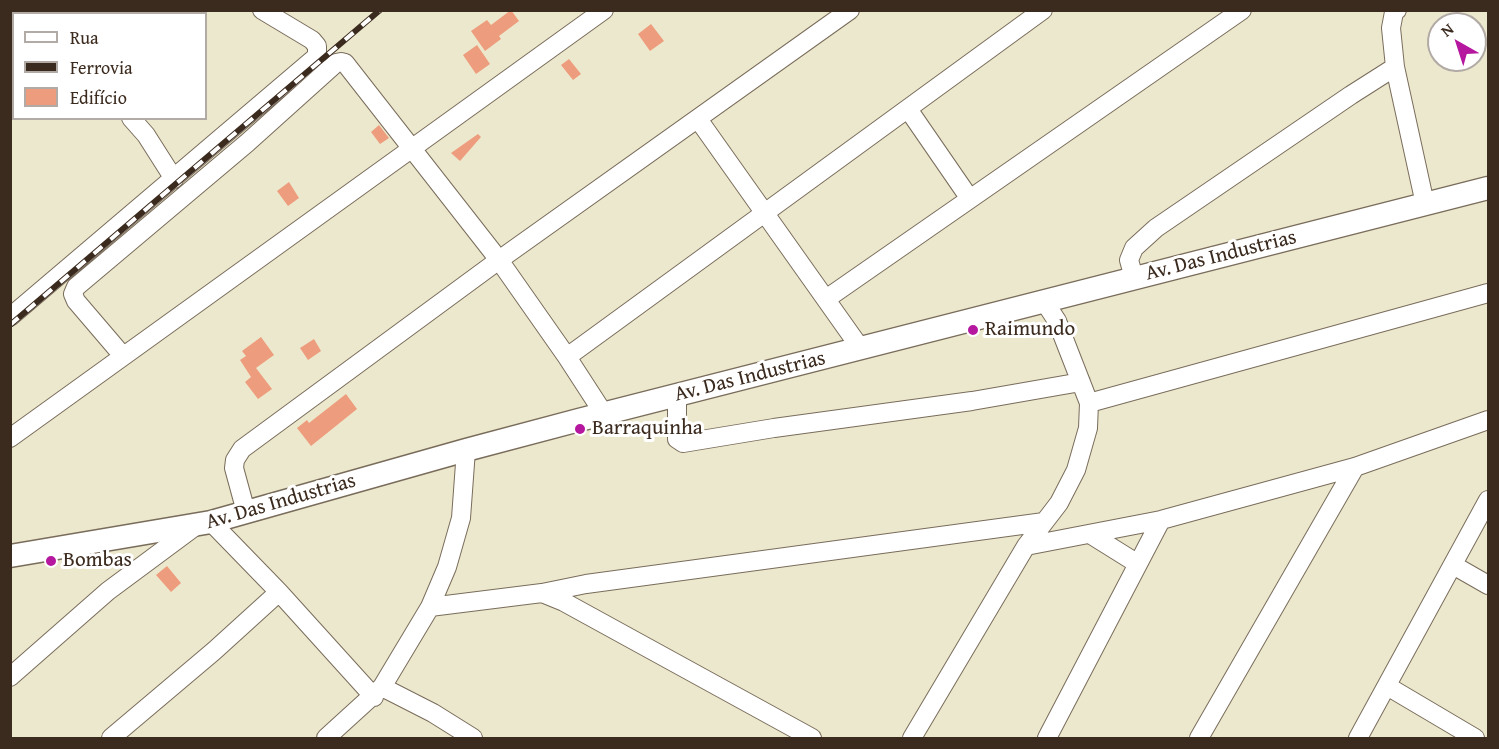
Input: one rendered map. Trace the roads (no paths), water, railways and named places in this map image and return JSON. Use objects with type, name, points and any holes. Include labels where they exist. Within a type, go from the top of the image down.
[{"type":"main road","name":"Av. Das Industrias","points":[[10,556],[204,524],[466,450],[1488,188]]},
{"type":"street","points":[[10,317],[317,56],[317,46],[312,40],[262,10]]},
{"type":"street","points":[[10,438],[604,10]]},
{"type":"street","points":[[246,512],[234,468],[235,460],[242,449],[849,10]]},
{"type":"street","points":[[567,357],[1043,10]]},
{"type":"street","points":[[826,298],[1242,10]]},
{"type":"street","points":[[1397,10],[1394,12],[1391,28],[1395,67],[1425,204]]},
{"type":"street","points":[[123,357],[76,301],[73,294],[76,287],[247,143],[336,63],[345,63],[499,261],[604,414]]},
{"type":"street","points":[[1134,278],[1129,260],[1134,248],[1156,228],[1351,94],[1395,67]]},
{"type":"street","points":[[908,110],[970,199]]},
{"type":"street","points":[[698,119],[861,350]]},
{"type":"street","points":[[133,120],[146,135],[174,179]]},
{"type":"street","points":[[1089,404],[1488,293]]},
{"type":"street","points":[[912,738],[1026,546],[1059,503],[1076,470],[1088,428],[1089,404],[1057,321],[1044,301]]},
{"type":"street","points":[[677,396],[677,439],[683,443],[972,401],[1082,382]]},
{"type":"street","points":[[1026,546],[1161,520],[1355,466],[1488,420]]},
{"type":"street","points":[[326,738],[378,692],[430,607],[447,567],[461,518],[466,450]]},
{"type":"street","points":[[1199,738],[1355,466]]},
{"type":"street","points":[[1358,738],[1488,500]]},
{"type":"street","points":[[1047,738],[1161,520]]},
{"type":"street","points":[[430,607],[1044,522]]},
{"type":"street","points":[[10,677],[108,591],[204,524],[279,592],[378,692],[433,713],[473,738]]},
{"type":"street","points":[[1090,534],[1138,564]]},
{"type":"street","points":[[10,564],[33,553]]},
{"type":"street","points":[[1454,565],[1488,585]]},
{"type":"street","points":[[111,738],[214,651],[279,592]]},
{"type":"street","points":[[542,593],[564,602],[812,738]]},
{"type":"street","points":[[1387,686],[1475,738]]},
{"type":"railway","points":[[10,325],[380,10]]},
{"type":"place","name":"Raimundo","points":[[973,330]]},
{"type":"place","name":"Barraquinha","points":[[580,429]]},
{"type":"place","name":"Bombas","points":[[51,561]]}]
